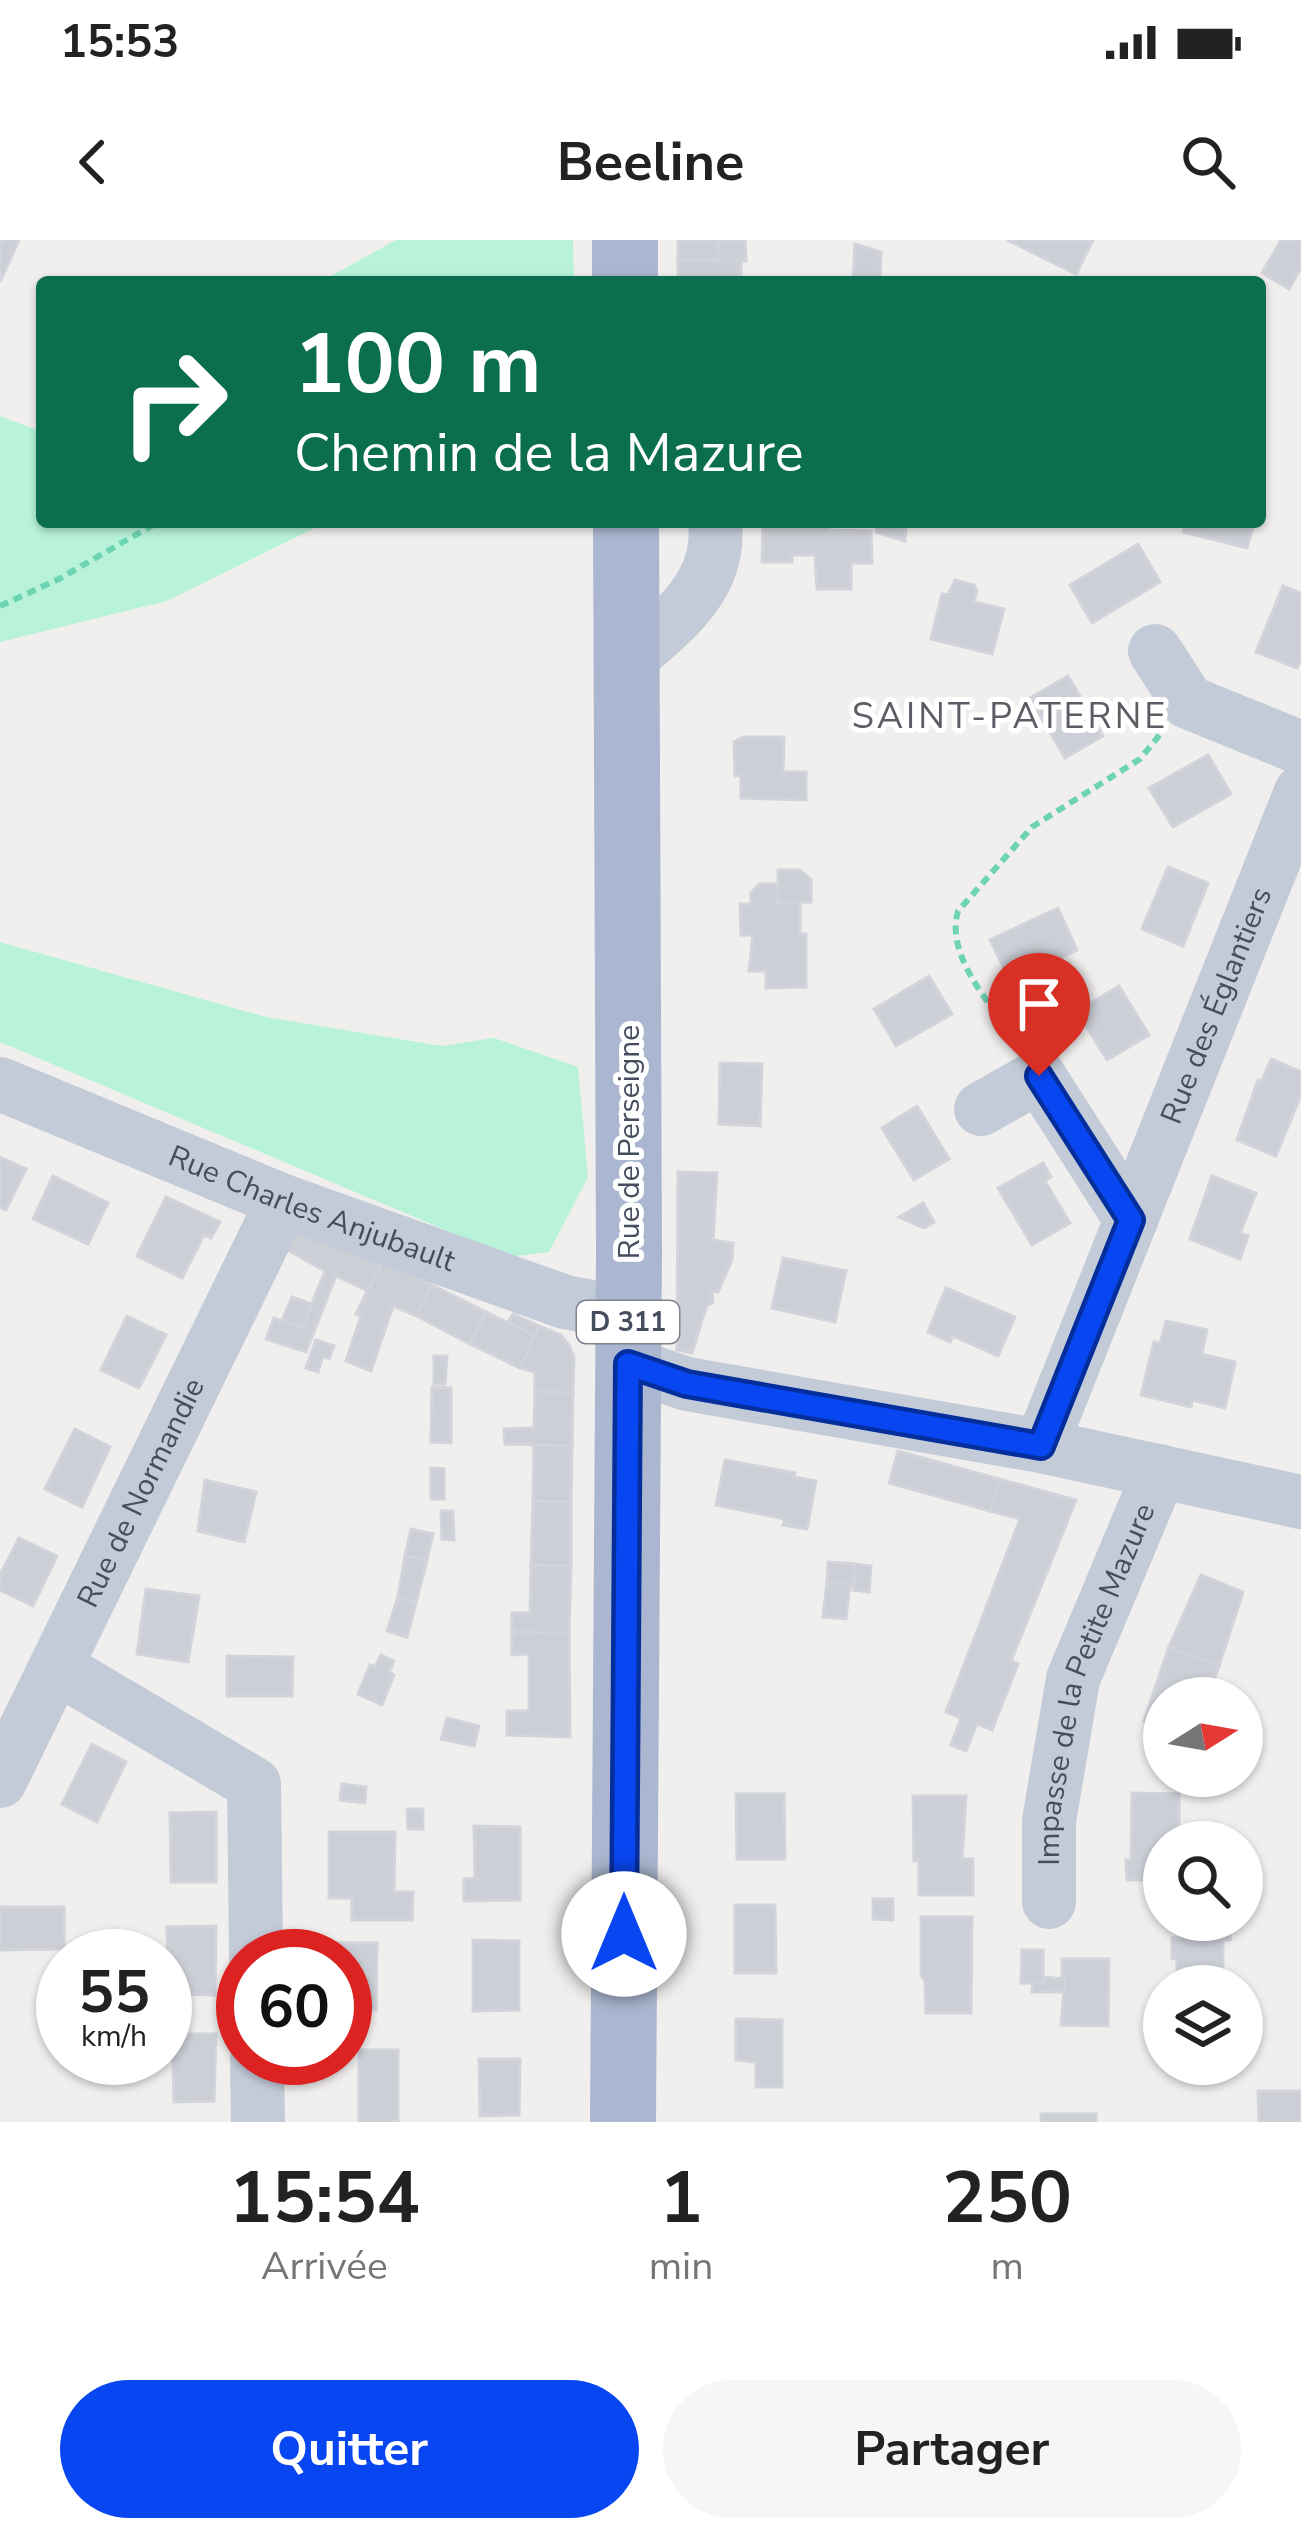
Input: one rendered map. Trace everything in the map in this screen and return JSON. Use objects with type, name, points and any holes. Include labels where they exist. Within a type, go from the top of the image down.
[{"type":"main road","points":[[626,240],[626,276]]},
{"type":"main road","name":"Rue de Perseigne","points":[[623,2122],[626,528]]},
{"type":"street","points":[[627,662],[705,586],[714,528]]},
{"type":"street","points":[[1155,651],[1188,702],[1301,748]]},
{"type":"street","name":"Rue des Églantiers","points":[[1041,1446],[1131,1220],[1279,912],[1301,792]]},
{"type":"street","points":[[981,1109],[1039,1076],[1131,1220]]},
{"type":"street","name":"Rue Charles Anjubault","points":[[0,1084],[283,1201],[565,1302],[628,1339],[687,1384],[1041,1446],[1301,1502]]},
{"type":"street","name":"Rue de Normandie","points":[[0,1781],[283,1201]]},
{"type":"street","name":"Impasse de la Petite Mazure","points":[[1049,1902],[1049,1821],[1073,1679],[1160,1471]]},
{"type":"street","points":[[56,1667],[254,1784],[256,1929]]},
{"type":"street","points":[[257,2085],[258,2122]]},
{"type":"path","points":[[0,606],[59,579],[148,528]]},
{"type":"path","points":[[1039,1076],[962,961],[954,925],[958,911],[1032,827],[1139,759],[1188,702]]},
{"type":"green space","points":[[396,240],[573,240],[574,276],[331,276]]},
{"type":"green space","points":[[0,416],[36,430],[36,528],[315,528],[167,601],[0,642]]},
{"type":"green space","points":[[0,942],[266,1017],[442,1046],[494,1038],[578,1067],[588,1177],[549,1252],[509,1257],[0,1042]]},
{"type":"building","points":[[0,240],[19,240],[0,282]]},
{"type":"building","points":[[678,240],[718,240],[718,260],[678,261]]},
{"type":"building","points":[[718,240],[745,240],[741,276],[678,276],[678,261],[718,260]]},
{"type":"building","points":[[1007,240],[1093,240],[1076,274]]},
{"type":"building","points":[[1281,240],[1301,240],[1301,268],[1289,289],[1262,273]]},
{"type":"building","points":[[855,244],[881,252],[880,276],[853,276]]},
{"type":"building","points":[[763,528],[871,531],[872,563],[851,563],[851,589],[817,589],[815,555],[792,555],[792,562],[762,562]]},
{"type":"building","points":[[877,528],[906,528],[905,541],[876,532]]},
{"type":"building","points":[[1184,528],[1252,528],[1247,548],[1183,532]]},
{"type":"building","points":[[1138,544],[1160,582],[1092,623],[1070,585]]},
{"type":"building","points":[[955,580],[974,585],[974,602],[1004,609],[992,654],[931,639],[942,594],[948,595]]},
{"type":"building","points":[[1283,586],[1301,593],[1297,668],[1256,652]]},
{"type":"building","points":[[1068,676],[1103,736],[1065,758],[1030,698]]},
{"type":"building","points":[[743,737],[784,737],[783,772],[806,772],[806,800],[741,798],[734,742]]},
{"type":"building","points":[[1208,755],[1231,794],[1173,827],[1149,788]]},
{"type":"building","points":[[1168,867],[1208,883],[1183,946],[1142,929]]},
{"type":"building","points":[[778,870],[800,870],[811,880],[811,902],[778,903]]},
{"type":"building","points":[[759,884],[778,884],[778,903],[800,902],[800,934],[806,934],[806,987],[766,988],[766,971],[749,971],[753,935],[741,935],[740,904],[751,904],[751,893]]},
{"type":"building","points":[[1058,908],[1077,950],[1011,982],[990,940]]},
{"type":"building","points":[[929,976],[952,1014],[896,1046],[874,1009]]},
{"type":"building","points":[[1119,986],[1149,1035],[1107,1060],[1077,1011]]},
{"type":"building","points":[[1271,1059],[1301,1072],[1301,1095],[1276,1156],[1237,1140],[1258,1080],[1262,1081]]},
{"type":"building","points":[[720,1063],[762,1064],[760,1126],[719,1124]]},
{"type":"building","points":[[917,1106],[949,1159],[914,1180],[882,1128]]},
{"type":"building","points":[[0,1157],[26,1169],[6,1210],[0,1207]]},
{"type":"building","points":[[1043,1163],[1051,1177],[1045,1181],[1070,1223],[1032,1245],[998,1188]]},
{"type":"building","points":[[678,1172],[717,1173],[713,1240],[733,1243],[732,1260],[718,1292],[712,1291],[713,1303],[707,1305],[692,1353],[677,1350]]},
{"type":"building","points":[[53,1176],[108,1203],[88,1244],[33,1219]]},
{"type":"building","points":[[1212,1176],[1256,1193],[1240,1233],[1248,1236],[1240,1259],[1190,1239]]},
{"type":"building","points":[[166,1197],[220,1222],[211,1238],[204,1235],[182,1278],[137,1256]]},
{"type":"building","points":[[923,1203],[934,1222],[924,1228],[899,1217]]},
{"type":"building","points":[[297,1226],[383,1260],[368,1291],[336,1276],[306,1352],[266,1339],[274,1318],[302,1328],[325,1271],[286,1249]]},
{"type":"building","points":[[783,1258],[846,1271],[835,1322],[772,1308]]},
{"type":"building","points":[[383,1260],[432,1285],[417,1316],[393,1306],[371,1371],[346,1361],[361,1316],[356,1314]]},
{"type":"building","points":[[432,1285],[486,1312],[470,1344],[417,1316]]},
{"type":"building","points":[[946,1288],[1015,1317],[998,1356],[953,1336],[950,1342],[928,1332]]},
{"type":"building","points":[[292,1297],[311,1304],[302,1328],[282,1321]]},
{"type":"building","points":[[486,1312],[535,1336],[520,1368],[470,1344]]},
{"type":"building","points":[[513,1314],[539,1326],[535,1336],[508,1322]]},
{"type":"building","points":[[127,1316],[166,1335],[139,1388],[101,1370]]},
{"type":"building","points":[[1166,1321],[1207,1330],[1202,1354],[1235,1362],[1225,1408],[1192,1400],[1191,1407],[1141,1395],[1154,1342],[1160,1344]]},
{"type":"building","points":[[539,1326],[561,1335],[570,1347],[573,1393],[535,1391],[535,1372],[520,1368]]},
{"type":"building","points":[[316,1340],[334,1346],[329,1359],[323,1356],[318,1372],[306,1368]]},
{"type":"building","points":[[434,1356],[447,1356],[445,1384],[434,1384]]},
{"type":"building","points":[[432,1387],[451,1388],[451,1443],[431,1442]]},
{"type":"building","points":[[535,1391],[573,1393],[572,1446],[505,1444],[504,1429],[534,1428]]},
{"type":"building","points":[[75,1429],[110,1447],[82,1507],[45,1489]]},
{"type":"building","points":[[534,1445],[572,1446],[571,1502],[533,1501]]},
{"type":"building","points":[[898,1451],[999,1479],[990,1511],[889,1483]]},
{"type":"building","points":[[725,1460],[816,1481],[807,1529],[783,1525],[785,1519],[716,1505]]},
{"type":"building","points":[[431,1468],[444,1469],[444,1499],[431,1499]]},
{"type":"building","points":[[999,1479],[1076,1500],[1011,1661],[1018,1664],[992,1730],[977,1724],[966,1751],[951,1745],[961,1718],[946,1712],[1020,1519],[990,1511]]},
{"type":"building","points":[[205,1480],[256,1492],[244,1542],[198,1531]]},
{"type":"building","points":[[533,1501],[571,1502],[571,1566],[531,1565]]},
{"type":"building","points":[[441,1511],[453,1511],[454,1540],[442,1539]]},
{"type":"building","points":[[411,1529],[433,1534],[427,1560],[405,1556]]},
{"type":"building","points":[[19,1538],[57,1556],[33,1606],[0,1590],[0,1575]]},
{"type":"building","points":[[405,1556],[427,1560],[416,1603],[398,1597]]},
{"type":"building","points":[[828,1562],[855,1564],[853,1585],[827,1582]]},
{"type":"building","points":[[855,1564],[871,1566],[869,1592],[853,1590]]},
{"type":"building","points":[[531,1565],[571,1566],[569,1633],[512,1632],[512,1613],[530,1613]]},
{"type":"building","points":[[1201,1575],[1243,1592],[1219,1666],[1169,1647]]},
{"type":"building","points":[[827,1582],[850,1584],[846,1619],[823,1617]]},
{"type":"building","points":[[146,1589],[199,1596],[188,1662],[137,1654]]},
{"type":"building","points":[[398,1597],[416,1603],[407,1637],[387,1631]]},
{"type":"building","points":[[512,1632],[569,1633],[570,1737],[507,1735],[507,1711],[529,1711],[529,1654],[512,1655]]},
{"type":"building","points":[[1169,1647],[1219,1666],[1215,1677],[1159,1677]]},
{"type":"building","points":[[381,1655],[394,1661],[389,1672],[394,1675],[382,1705],[358,1694],[370,1665],[375,1667]]},
{"type":"building","points":[[227,1656],[293,1657],[292,1696],[227,1696]]},
{"type":"building","points":[[447,1718],[479,1726],[474,1746],[441,1739]]},
{"type":"building","points":[[92,1744],[126,1762],[97,1822],[62,1804]]},
{"type":"building","points":[[342,1784],[366,1787],[365,1803],[340,1800]]},
{"type":"building","points":[[1132,1793],[1179,1797],[1179,1821],[1143,1821],[1143,1880],[1127,1880],[1126,1860],[1131,1860]]},
{"type":"building","points":[[736,1794],[784,1794],[785,1859],[737,1859]]},
{"type":"building","points":[[913,1796],[966,1796],[962,1859],[973,1859],[973,1895],[919,1895]]},
{"type":"building","points":[[407,1809],[423,1809],[423,1829],[408,1829]]},
{"type":"building","points":[[216,1812],[216,1882],[171,1882],[170,1813]]},
{"type":"building","points":[[474,1826],[520,1827],[520,1900],[464,1901],[464,1879],[475,1878]]},
{"type":"building","points":[[329,1832],[395,1832],[394,1892],[413,1892],[412,1920],[352,1920],[352,1898],[329,1898]]},
{"type":"building","points":[[873,1899],[893,1899],[893,1920],[873,1919]]},
{"type":"building","points":[[735,1905],[775,1905],[776,1973],[735,1973]]},
{"type":"building","points":[[0,1907],[64,1907],[64,1929],[36,1929],[36,1949],[0,1950]]},
{"type":"building","points":[[921,1917],[972,1917],[971,2013],[926,2013]]},
{"type":"building","points":[[216,1926],[215,1995],[192,1995],[192,1929],[167,1927]]},
{"type":"building","points":[[473,1940],[519,1941],[519,2010],[473,2011]]},
{"type":"building","points":[[1172,1941],[1223,1941],[1223,1965],[1177,1965],[1177,1958],[1172,1959]]},
{"type":"building","points":[[372,1943],[377,1943],[376,2010],[372,2010]]},
{"type":"building","points":[[1022,1950],[1043,1950],[1043,1983],[1021,1983]]},
{"type":"building","points":[[1062,1959],[1109,1959],[1108,2026],[1061,2025]]},
{"type":"building","points":[[1043,1977],[1065,1979],[1062,1992],[1032,1992],[1033,1983],[1043,1983]]},
{"type":"building","points":[[736,2019],[782,2020],[782,2087],[756,2087],[756,2062],[736,2060]]},
{"type":"building","points":[[192,2034],[216,2034],[214,2101],[174,2102],[174,2085],[192,2085]]},
{"type":"building","points":[[372,2050],[398,2050],[398,2122],[359,2122],[359,2085],[372,2085]]},
{"type":"building","points":[[479,2059],[520,2059],[519,2115],[480,2116]]},
{"type":"building","points":[[1258,2091],[1301,2091],[1301,2122],[1259,2122]]},
{"type":"building","points":[[1041,2114],[1096,2114],[1096,2122],[1041,2122]]},
{"type":"district","name":"SAINT-PATERNE","points":[[1010,716]]},
{"type":"route","points":[[624,1934],[628,1364],[687,1384],[1041,1446],[1131,1220],[1039,1076]]}]
